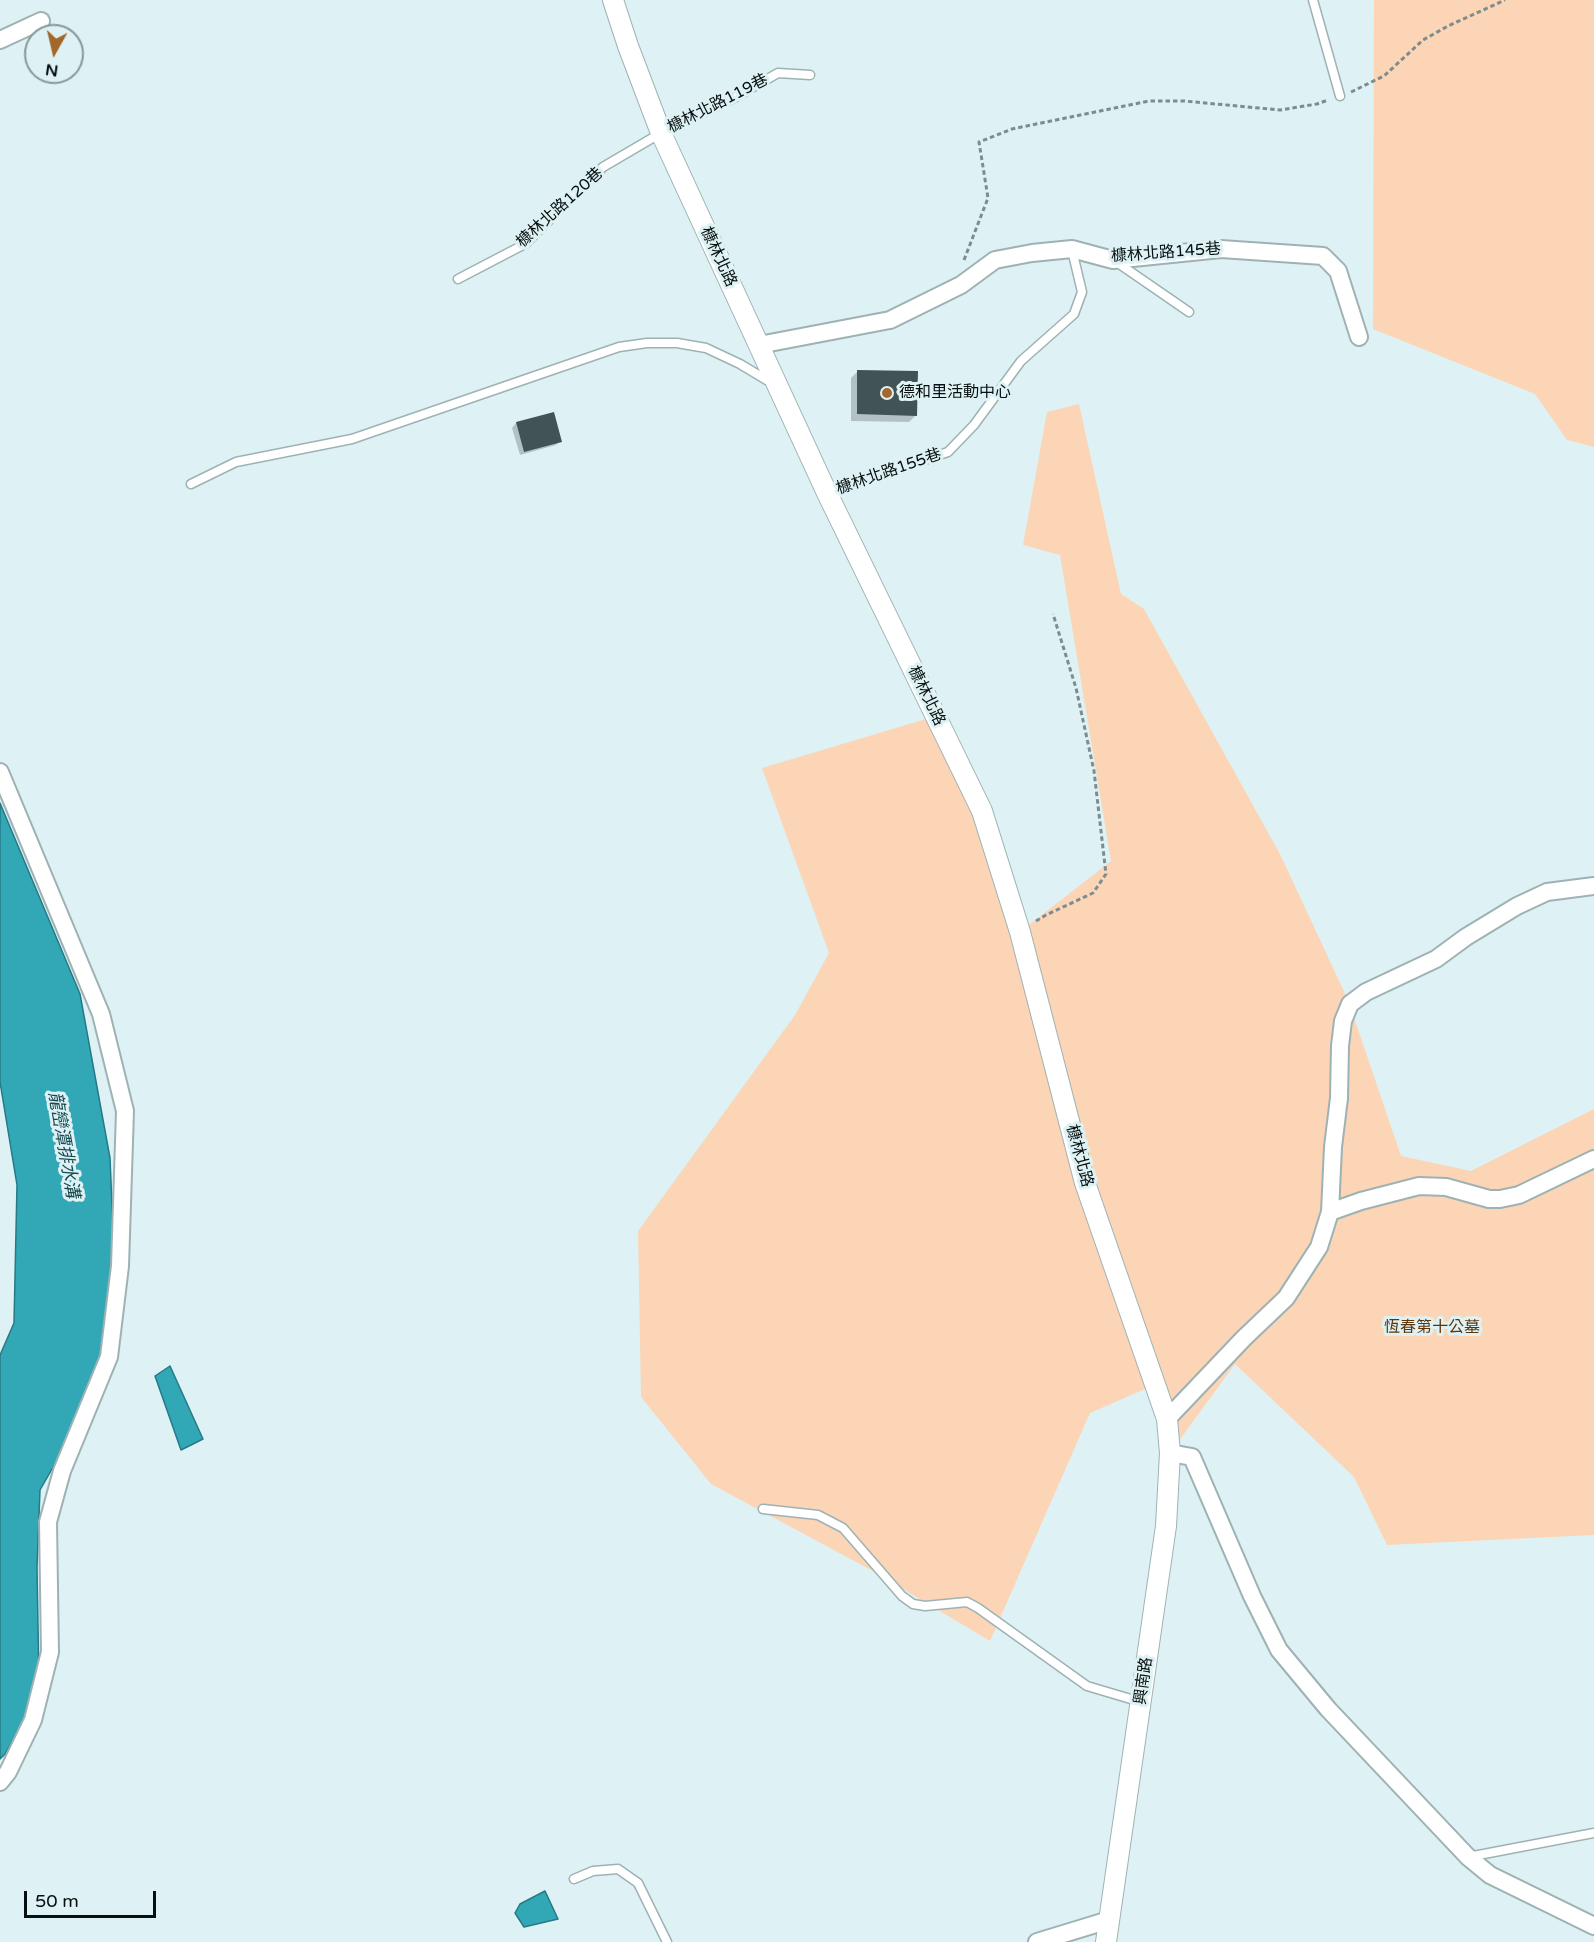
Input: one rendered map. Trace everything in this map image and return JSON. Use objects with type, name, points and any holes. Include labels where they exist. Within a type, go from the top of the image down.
[{"type":"street","name":"槺林北路","points":[[614,0],[628,46],[661,133],[828,493],[982,811],[1020,932],[1085,1183],[1167,1419]]},
{"type":"street","points":[[0,40],[41,21]]},
{"type":"street","name":"槺林北路145巷","points":[[759,345],[890,320],[961,285],[995,260],[1072,249],[1113,260],[1221,249],[1323,256],[1338,271],[1359,337]]},
{"type":"street","points":[[0,772],[101,1014],[125,1111],[120,1266],[109,1357],[62,1471],[48,1522],[50,1652],[33,1720],[8,1772],[0,1782]]},
{"type":"street","points":[[1167,1419],[1244,1338],[1286,1298],[1319,1247],[1330,1212],[1333,1147],[1339,1098],[1340,1046],[1343,1021],[1350,1004],[1366,992],[1436,959],[1466,937],[1517,906],[1547,892],[1594,886]]},
{"type":"street","points":[[1330,1212],[1361,1201],[1419,1186],[1446,1187],[1489,1199],[1500,1199],[1519,1195],[1594,1160]]},
{"type":"street","name":"興南路","points":[[1106,1942],[1166,1526],[1170,1453],[1167,1419]]},
{"type":"street","points":[[1170,1453],[1191,1457],[1252,1596],[1279,1650],[1328,1709],[1468,1857],[1490,1875],[1594,1926]]},
{"type":"street","points":[[1037,1942],[1109,1920]]},
{"type":"lane","points":[[1313,0],[1340,96]]},
{"type":"lane","name":"槺林北路119巷","points":[[661,133],[734,98],[778,73],[810,75]]},
{"type":"lane","name":"槺林北路120巷","points":[[458,279],[525,244],[603,167],[661,133]]},
{"type":"lane","name":"槺林北路155巷","points":[[828,493],[948,452],[974,425],[1021,361],[1074,314],[1082,292],[1072,249]]},
{"type":"lane","points":[[1113,260],[1189,312]]},
{"type":"lane","points":[[191,484],[236,462],[352,439],[619,346],[677,343],[706,348],[740,364],[778,387]]},
{"type":"lane","points":[[763,1509],[818,1515],[843,1528],[902,1596],[913,1604],[925,1606],[967,1602],[1088,1686],[1141,1702]]},
{"type":"lane","points":[[1468,1857],[1594,1833]]},
{"type":"lane","points":[[574,1879],[593,1871],[618,1869],[638,1883],[667,1942]]},
{"type":"path","points":[[961,285],[963,262],[988,198],[979,142],[1012,129],[1149,101],[1184,100],[1280,110],[1317,104],[1384,76],[1423,40],[1505,0]]},
{"type":"path","points":[[1020,932],[1046,915],[1093,893],[1107,874],[1094,771],[1076,688],[1053,614]]},
{"type":"green space","points":[[1374,0],[1594,0],[1594,447],[1567,440],[1535,394],[1373,329]]},
{"type":"green space","name":"恆春第十公墓","points":[[1079,404],[1121,594],[1144,609],[1280,854],[1348,1000],[1401,1156],[1471,1171],[1594,1109],[1594,1535],[1387,1545],[1354,1477],[1235,1364],[1170,1453],[1152,1386],[1090,1413],[990,1641],[871,1570],[711,1484],[641,1397],[638,1231],[795,1015],[829,953],[762,768],[936,716],[1020,932],[1111,861],[1060,555],[1023,545],[1047,412]]},
{"type":"water","name":"龍巒潭排水溝","points":[[0,803],[80,994],[110,1158],[114,1253],[107,1327],[95,1381],[79,1422],[40,1490],[37,1567],[39,1683],[21,1726],[0,1759],[0,1355],[14,1323],[17,1185],[0,1082]]},
{"type":"water","points":[[170,1366],[203,1439],[181,1450],[155,1376]]},
{"type":"water","points":[[545,1891],[558,1919],[524,1927],[515,1913],[520,1904]]},
{"type":"building","name":"德和里活動中心","points":[[857,370],[918,371],[917,416],[857,414]]},
{"type":"building","points":[[554,412],[562,442],[524,452],[516,422]]},
{"type":"place","name":"德和里活動中心","points":[[887,393]]}]
